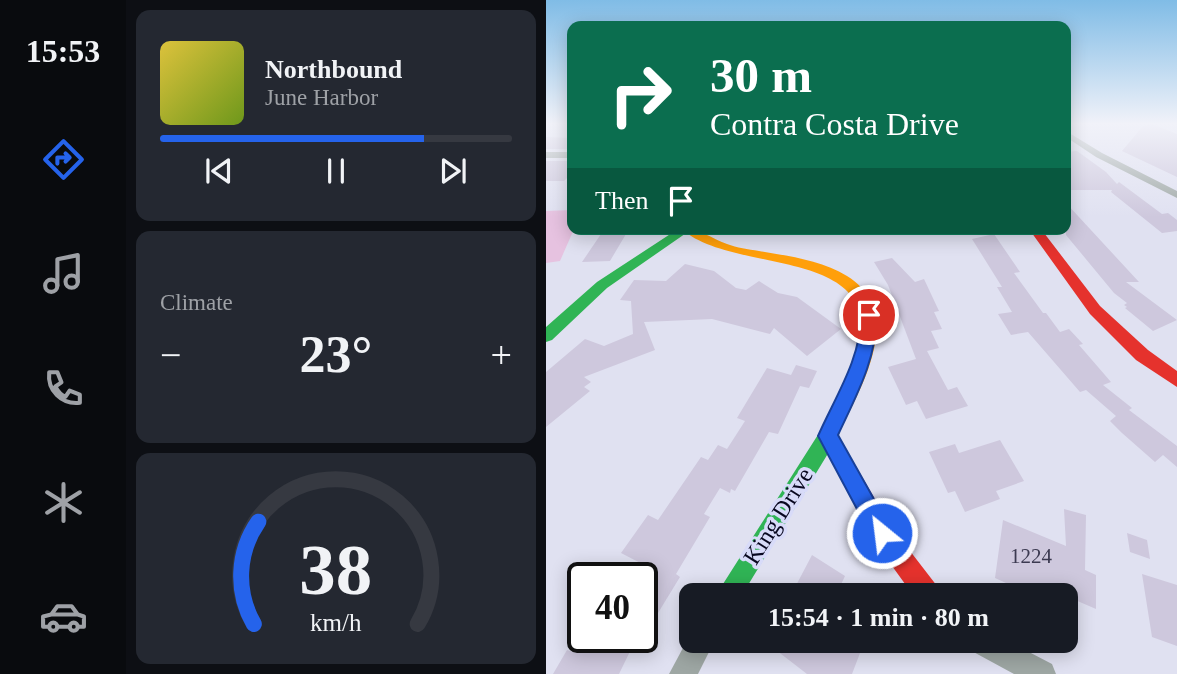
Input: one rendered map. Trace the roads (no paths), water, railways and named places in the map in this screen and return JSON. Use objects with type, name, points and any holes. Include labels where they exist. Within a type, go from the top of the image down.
[{"type":"street","points":[[1098,154],[1177,195]]},
{"type":"street","points":[[546,155],[567,155]]},
{"type":"street","points":[[546,336],[602,285],[678,235]]},
{"type":"street","name":"King Drive","points":[[701,235],[735,250],[787,259],[830,271],[857,291],[865,302],[869,331],[855,379],[828,436],[736,583]]},
{"type":"street","points":[[1040,235],[1102,317],[1142,355],[1177,380]]},
{"type":"street","points":[[828,436],[882,533],[919,583]]},
{"type":"street","points":[[683,674],[695,653]]},
{"type":"street","points":[[1001,653],[1042,674]]}]
